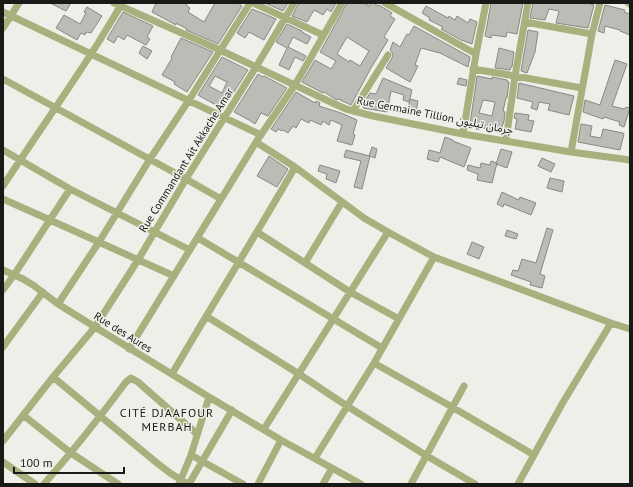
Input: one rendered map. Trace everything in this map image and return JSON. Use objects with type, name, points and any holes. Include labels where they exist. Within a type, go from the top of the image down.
[{"type":"street","points":[[3,28],[19,3]]},
{"type":"street","points":[[58,304],[99,242],[150,159],[250,3]]},
{"type":"street","points":[[253,3],[323,35]]},
{"type":"street","name":"Rue Commandant Ait Akkache Amar","points":[[3,441],[53,377],[95,327],[138,260],[294,3]]},
{"type":"street","points":[[129,349],[256,142],[295,85],[342,3]]},
{"type":"street","points":[[385,3],[476,54]]},
{"type":"street","points":[[463,134],[486,3]]},
{"type":"street","points":[[506,140],[515,76],[528,3]]},
{"type":"street","points":[[571,152],[592,34],[600,3]]},
{"type":"street","points":[[3,186],[91,54],[119,4]]},
{"type":"street","name":"Rue Germaine Tillion جرمان تيليون","points":[[119,4],[353,111],[463,134],[630,160]]},
{"type":"street","points":[[3,12],[261,135]]},
{"type":"street","points":[[525,22],[592,34]]},
{"type":"street","points":[[353,111],[388,55]]},
{"type":"street","points":[[474,69],[582,88]]},
{"type":"street","points":[[3,79],[221,199]]},
{"type":"street","points":[[256,142],[296,167],[364,218],[434,257],[630,329]]},
{"type":"street","points":[[3,150],[70,188],[190,250]]},
{"type":"street","points":[[172,374],[296,167]]},
{"type":"street","points":[[3,290],[70,188]]},
{"type":"street","points":[[3,199],[174,276]]},
{"type":"street","points":[[304,263],[342,202]]},
{"type":"street","points":[[257,232],[350,292],[399,319]]},
{"type":"street","points":[[264,429],[388,232]]},
{"type":"street","points":[[198,238],[382,348]]},
{"type":"street","points":[[315,458],[374,363],[434,257]]},
{"type":"street","name":"Rue des Aures","points":[[3,270],[33,285],[58,304],[129,349],[282,440],[361,484]]},
{"type":"street","points":[[3,347],[43,292]]},
{"type":"street","points":[[206,316],[427,456],[475,484]]},
{"type":"street","points":[[518,484],[569,393],[611,323]]},
{"type":"street","points":[[374,363],[534,455]]},
{"type":"street","points":[[53,377],[180,482],[188,484],[232,410]]},
{"type":"street","points":[[44,484],[100,417],[126,382],[131,378],[138,382],[197,434]]},
{"type":"street","points":[[410,484],[427,456],[464,386]]},
{"type":"street","points":[[180,482],[191,455],[210,397]]},
{"type":"street","points":[[23,415],[71,453],[118,484]]},
{"type":"street","points":[[258,484],[282,440]]},
{"type":"street","points":[[191,455],[243,484]]},
{"type":"street","points":[[3,462],[35,484]]},
{"type":"street","points":[[323,484],[332,468]]},
{"type":"building","points":[[50,3],[71,3],[66,11]]},
{"type":"building","points":[[156,3],[187,3],[186,5],[190,8],[188,12],[204,22],[215,3],[238,3],[242,6],[218,44],[186,30],[187,29],[176,23],[176,25],[152,12]]},
{"type":"building","points":[[265,3],[288,3],[283,11]]},
{"type":"building","points":[[299,3],[336,3],[331,12],[327,9],[323,15],[314,10],[307,22],[292,16]]},
{"type":"building","points":[[347,3],[364,3],[369,6],[371,3],[374,3],[392,13],[390,16],[395,19],[384,37],[388,40],[351,105],[338,99],[337,100],[302,82],[315,60],[331,69],[336,61],[320,52]],"holes":[[[347,37],[369,51],[360,66],[350,60],[349,62],[337,54]]]},
{"type":"building","points":[[491,3],[523,3],[517,34],[507,32],[506,37],[492,35],[491,38],[485,36]]},
{"type":"building","points":[[533,3],[587,3],[594,5],[588,28],[556,23],[559,11],[549,9],[545,20],[530,18]]},
{"type":"building","points":[[605,5],[625,10],[624,12],[630,14],[630,35],[620,30],[605,26],[604,33],[598,31]]},
{"type":"building","points":[[426,6],[448,18],[449,16],[455,20],[457,16],[468,23],[470,19],[477,22],[472,44],[441,29],[443,27],[429,20],[430,18],[422,13]]},
{"type":"building","points":[[87,7],[102,16],[91,33],[86,32],[85,35],[81,33],[77,40],[56,28],[64,15],[80,24],[86,13],[84,12]]},
{"type":"building","points":[[252,9],[276,19],[264,40],[249,32],[245,38],[237,33]]},
{"type":"building","points":[[123,12],[153,26],[147,37],[150,39],[146,45],[127,35],[124,40],[118,36],[114,43],[107,39]]},
{"type":"building","points":[[287,24],[311,37],[307,44],[293,37],[288,47],[306,56],[303,61],[295,57],[289,70],[279,65],[287,48],[276,42]]},
{"type":"building","points":[[414,26],[470,57],[468,67],[440,53],[421,48],[415,65],[418,66],[410,82],[386,68],[393,56],[390,50],[393,42],[400,47],[407,34],[409,35]]},
{"type":"building","points":[[528,30],[538,32],[535,52],[527,73],[521,71]]},
{"type":"building","points":[[181,38],[213,52],[187,92],[174,84],[175,82],[162,75]]},
{"type":"building","points":[[143,46],[152,51],[147,59],[139,53]]},
{"type":"building","points":[[499,48],[514,52],[512,67],[510,70],[495,68]]},
{"type":"building","points":[[222,57],[248,70],[223,109],[198,95]],"holes":[[[215,76],[227,82],[222,93],[209,86]]]},
{"type":"building","points":[[615,60],[627,64],[612,106],[624,109],[626,107],[630,108],[624,127],[619,125],[620,122],[604,117],[603,119],[583,112],[585,100],[600,105]]},
{"type":"building","points":[[258,74],[287,88],[268,116],[261,113],[255,124],[234,112]]},
{"type":"building","points":[[477,76],[507,80],[509,82],[507,98],[503,111],[505,112],[504,121],[500,133],[470,124]],"holes":[[[483,100],[495,102],[492,116],[479,113]]]},
{"type":"building","points":[[383,78],[412,90],[409,102],[403,100],[404,95],[391,91],[387,112],[363,108],[364,103],[370,93],[376,94]]},
{"type":"building","points":[[459,78],[467,80],[466,86],[457,84]]},
{"type":"building","points":[[519,83],[574,96],[569,115],[548,110],[550,104],[539,102],[537,110],[531,108],[533,102],[517,98]]},
{"type":"building","points":[[296,92],[315,103],[316,101],[320,103],[319,106],[357,120],[352,145],[337,141],[342,125],[331,120],[329,125],[323,121],[321,125],[310,120],[309,123],[301,119],[296,128],[293,126],[288,133],[278,129],[276,132],[271,129]]},
{"type":"building","points":[[410,99],[418,101],[416,112],[408,110]]},
{"type":"building","points":[[515,113],[529,115],[528,120],[534,121],[531,132],[515,129],[517,119],[514,118]]},
{"type":"building","points":[[581,124],[592,126],[590,136],[601,138],[603,129],[623,133],[620,150],[578,142]]},
{"type":"building","points":[[445,137],[471,148],[464,167],[440,157],[438,162],[427,159],[429,150],[440,153]]},
{"type":"building","points":[[372,147],[377,149],[375,158],[369,156]]},
{"type":"building","points":[[501,149],[512,152],[507,168],[496,164]]},
{"type":"building","points":[[346,150],[370,156],[362,189],[354,187],[361,161],[344,157]]},
{"type":"building","points":[[269,156],[288,169],[277,187],[257,176]]},
{"type":"building","points":[[542,158],[555,164],[551,172],[538,166]]},
{"type":"building","points":[[491,161],[497,163],[492,183],[477,180],[478,174],[467,170],[468,165],[480,168],[481,163],[490,165]]},
{"type":"building","points":[[320,165],[340,171],[336,183],[326,179],[327,174],[318,171]]},
{"type":"building","points":[[550,178],[564,181],[562,192],[547,188]]},
{"type":"building","points":[[502,192],[519,200],[520,197],[536,203],[531,215],[504,204],[503,207],[497,204]]},
{"type":"building","points":[[547,228],[553,230],[540,274],[545,276],[542,288],[530,285],[531,282],[511,275],[513,270],[518,271],[522,259],[536,263]]},
{"type":"building","points":[[507,230],[518,234],[516,239],[505,236]]},
{"type":"building","points":[[472,242],[484,247],[479,259],[467,254]]},
{"type":"district","name":"CITÉ DJAAFOUR MERBAH","points":[[167,420]]}]
